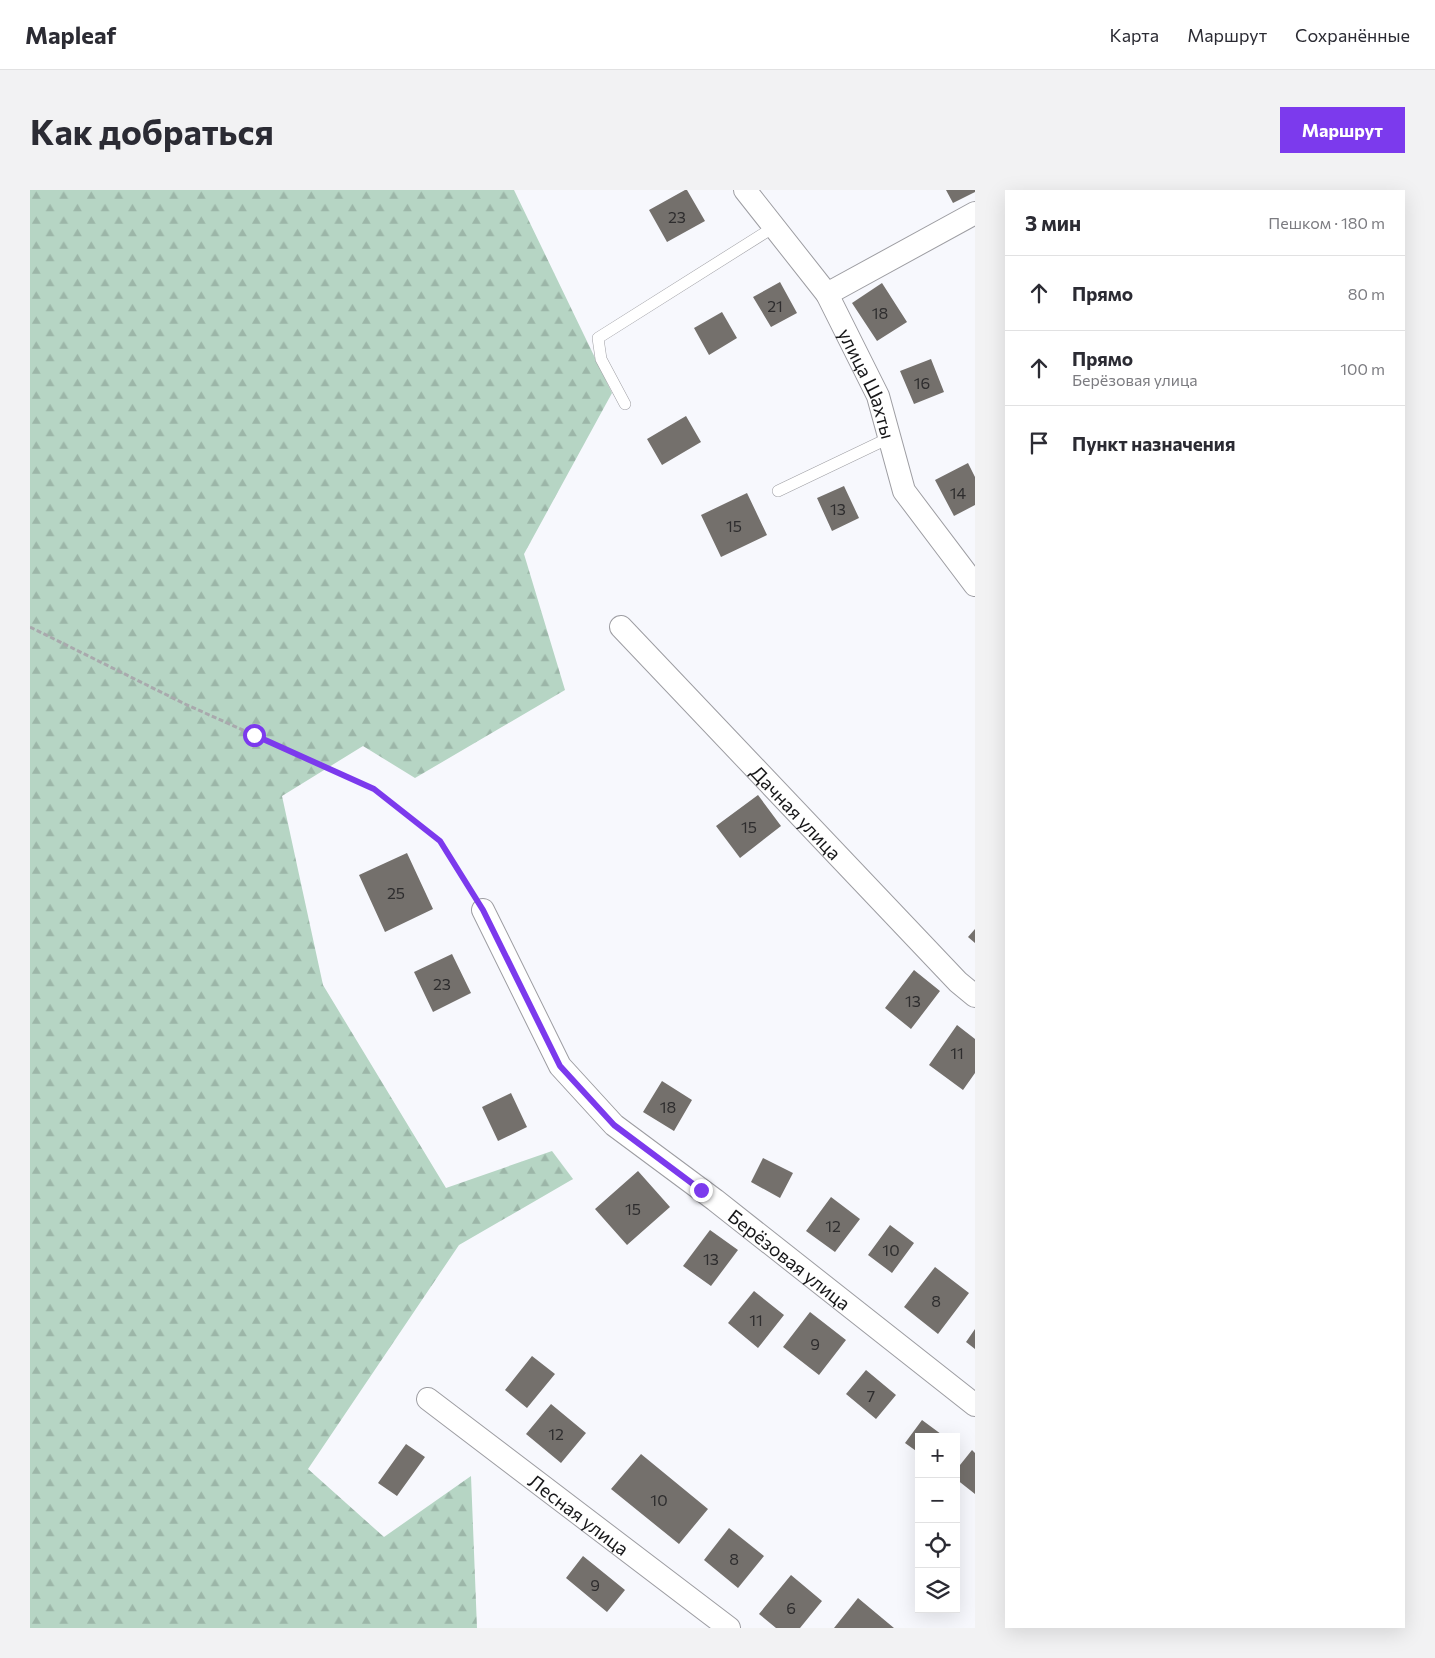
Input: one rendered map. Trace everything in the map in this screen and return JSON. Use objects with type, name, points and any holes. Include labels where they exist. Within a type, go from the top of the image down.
[{"type":"street","name":"улица Шахты","points":[[745,190],[827,294],[878,396],[904,491],[975,585]]},
{"type":"street","points":[[827,294],[975,213]]},
{"type":"street","name":"Дачная улица","points":[[621,626],[958,982],[975,996]]},
{"type":"street","name":"Берёзовая улица","points":[[483,910],[560,1066],[614,1125],[715,1200],[975,1406]]},
{"type":"street","name":"Лесная улица","points":[[428,1399],[729,1628]]},
{"type":"lane","points":[[625,404],[601,359],[598,338],[774,227]]},
{"type":"lane","points":[[778,491],[889,438]]},
{"type":"path","points":[[30,626],[185,704],[374,789],[440,841],[483,910]]},
{"type":"green space","points":[[30,190],[514,190],[612,393],[524,554],[565,690],[415,778],[363,746],[282,796],[323,985],[446,1188],[552,1151],[573,1179],[459,1245],[308,1469],[384,1537],[471,1476],[477,1628],[30,1628]]},
{"type":"building","points":[[687,190],[705,221],[667,242],[649,210]]},
{"type":"building","points":[[946,190],[975,190],[975,192],[953,203]]},
{"type":"building","points":[[780,282],[797,313],[771,327],[753,297]]},
{"type":"building","points":[[882,283],[907,322],[877,341],[852,303]]},
{"type":"building","points":[[722,312],[737,338],[709,355],[694,328]]},
{"type":"building","points":[[931,359],[944,392],[914,404],[900,371]]},
{"type":"building","points":[[686,416],[701,442],[662,465],[647,439]]},
{"type":"building","points":[[968,463],[975,477],[975,505],[954,516],[935,480]]},
{"type":"building","points":[[844,486],[859,518],[832,531],[817,498]]},
{"type":"building","points":[[747,493],[767,535],[721,557],[701,515]]},
{"type":"building","points":[[758,795],[781,826],[740,858],[716,826]]},
{"type":"building","points":[[407,853],[433,909],[385,932],[359,875]]},
{"type":"building","points":[[975,929],[975,943],[968,937]]},
{"type":"building","points":[[452,954],[471,993],[433,1012],[414,972]]},
{"type":"building","points":[[914,970],[940,991],[911,1029],[885,1008]]},
{"type":"building","points":[[957,1025],[975,1039],[975,1073],[963,1090],[929,1065]]},
{"type":"building","points":[[662,1081],[692,1100],[674,1131],[643,1112]]},
{"type":"building","points":[[511,1093],[527,1127],[498,1141],[482,1107]]},
{"type":"building","points":[[763,1158],[793,1173],[780,1198],[751,1182]]},
{"type":"building","points":[[638,1171],[670,1207],[627,1245],[595,1209]]},
{"type":"building","points":[[831,1197],[860,1219],[835,1252],[806,1231]]},
{"type":"building","points":[[890,1225],[914,1243],[892,1273],[868,1255]]},
{"type":"building","points":[[710,1230],[738,1250],[711,1286],[683,1266]]},
{"type":"building","points":[[935,1267],[969,1293],[938,1334],[904,1307]]},
{"type":"building","points":[[754,1291],[784,1315],[758,1348],[728,1323]]},
{"type":"building","points":[[810,1312],[846,1340],[819,1375],[783,1347]]},
{"type":"building","points":[[975,1329],[975,1349],[966,1342]]},
{"type":"building","points":[[532,1356],[555,1374],[527,1408],[505,1390]]},
{"type":"building","points":[[866,1370],[896,1395],[876,1419],[846,1394]]},
{"type":"building","points":[[551,1404],[586,1433],[561,1463],[526,1434]]},
{"type":"building","points":[[922,1420],[940,1433],[915,1433],[915,1450],[905,1443]]},
{"type":"building","points":[[406,1444],[425,1457],[397,1496],[378,1483]]},
{"type":"building","points":[[972,1450],[975,1453],[975,1494],[960,1482],[960,1465]]},
{"type":"building","points":[[641,1454],[708,1509],[679,1544],[611,1489]]},
{"type":"building","points":[[729,1528],[764,1556],[738,1588],[704,1560]]},
{"type":"building","points":[[583,1556],[625,1590],[607,1612],[566,1578]]},
{"type":"building","points":[[791,1575],[822,1601],[800,1628],[776,1628],[759,1614]]},
{"type":"building","points":[[858,1598],[894,1628],[834,1628]]},
{"type":"route","points":[[254,735],[374,789],[440,841],[483,910],[560,1066],[614,1125],[701,1190]]}]
